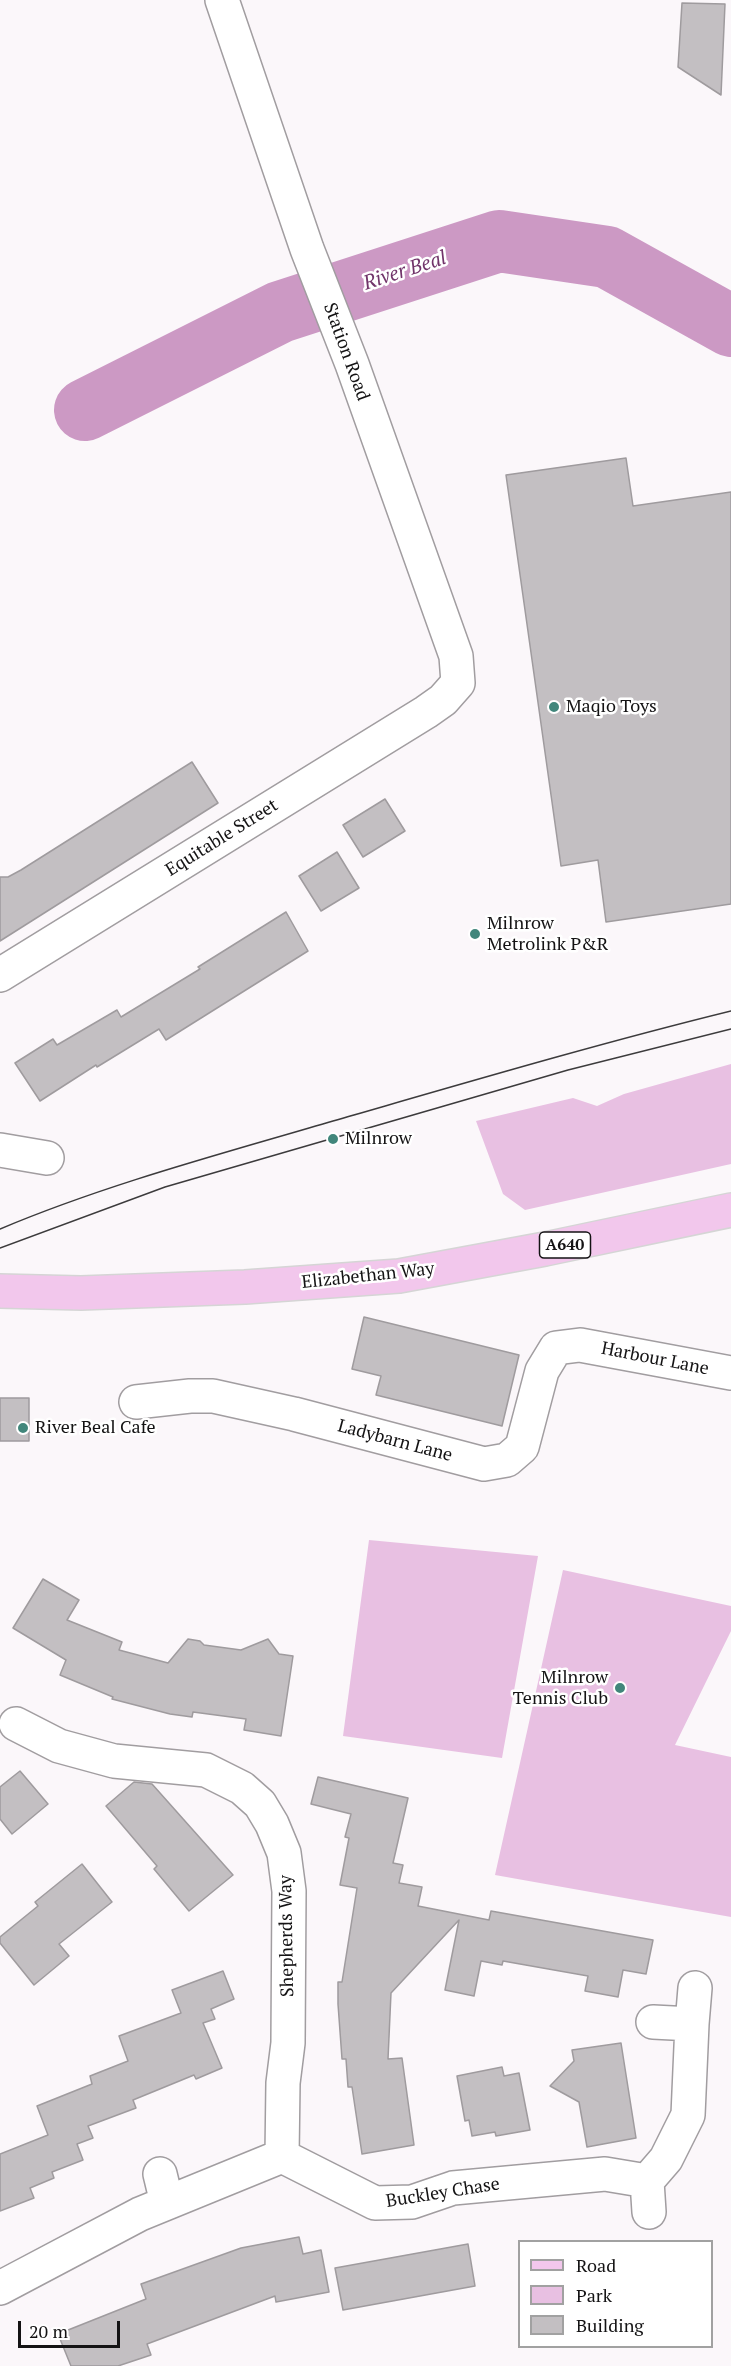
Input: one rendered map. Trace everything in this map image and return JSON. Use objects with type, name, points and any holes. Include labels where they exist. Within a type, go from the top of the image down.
[{"type":"main road","name":"Elizabethan Way","points":[[0,1291],[81,1293],[245,1287],[399,1276],[545,1249],[731,1210]]},
{"type":"street","name":"Station Road","points":[[222,0],[307,249],[352,364],[456,656],[458,683],[443,700]]},
{"type":"street","name":"Equitable Street","points":[[0,975],[443,700]]},
{"type":"street","points":[[0,1150],[47,1158]]},
{"type":"street","name":"Harbour Lane","points":[[580,1345],[731,1373]]},
{"type":"street","name":"Ladybarn Lane","points":[[136,1402],[213,1396],[294,1414],[484,1464],[507,1460],[522,1447],[542,1371],[556,1348],[580,1345]]},
{"type":"street","name":"Shepherds Way","points":[[16,1724],[59,1746],[114,1761],[206,1770],[242,1788],[260,1804],[284,1853],[289,1891],[288,2043],[283,2083],[282,2156]]},
{"type":"street","name":"Buckley Chase","points":[[282,2156],[375,2204],[412,2202],[453,2188],[605,2174],[648,2197],[688,2115],[695,1988]]},
{"type":"street","points":[[653,2022],[693,2025]]},
{"type":"street","points":[[0,2288],[140,2214],[163,2188],[282,2156]]},
{"type":"green space","points":[[731,1064],[731,1164],[525,1210],[503,1194],[476,1121],[573,1098],[597,1106],[624,1094]]},
{"type":"green space","points":[[369,1540],[538,1556],[502,1758],[343,1736]]},
{"type":"green space","name":"Milnrow Tennis Club","points":[[563,1570],[731,1606],[731,1631],[675,1745],[731,1757],[731,1917],[495,1875]]},
{"type":"building","points":[[682,3],[725,4],[721,95],[678,67]]},
{"type":"building","points":[[626,458],[633,506],[731,492],[731,904],[606,922],[598,860],[561,866],[506,475]]},
{"type":"building","points":[[192,762],[218,803],[0,941],[0,877],[8,877],[21,870]]},
{"type":"building","points":[[385,799],[405,831],[363,857],[343,825]]},
{"type":"building","points":[[337,852],[359,888],[321,911],[299,876]]},
{"type":"building","points":[[286,912],[308,951],[166,1040],[159,1029],[97,1067],[96,1065],[40,1101],[15,1063],[53,1039],[57,1045],[117,1010],[121,1017],[200,969],[198,967]]},
{"type":"building","points":[[364,1317],[519,1355],[502,1426],[376,1395],[381,1376],[352,1369]]},
{"type":"building","points":[[0,1398],[29,1398],[29,1441],[0,1441]]},
{"type":"building","points":[[43,1579],[79,1600],[67,1620],[122,1642],[119,1650],[168,1663],[188,1639],[200,1641],[204,1645],[241,1650],[268,1639],[279,1654],[293,1656],[281,1736],[244,1730],[246,1719],[193,1712],[192,1717],[170,1714],[112,1699],[113,1697],[60,1675],[66,1660],[13,1628]]},
{"type":"building","points":[[20,1771],[48,1804],[12,1834],[0,1819],[0,1787]]},
{"type":"building","points":[[318,1777],[408,1798],[393,1863],[403,1865],[399,1883],[422,1887],[418,1906],[489,1920],[491,1911],[653,1940],[646,1974],[623,1970],[618,1997],[585,1991],[588,1976],[503,1961],[502,1965],[481,1961],[474,1996],[445,1990],[459,1920],[391,1993],[388,2059],[402,2058],[414,2145],[362,2154],[352,2087],[348,2087],[346,2059],[342,2059],[338,2004],[338,1982],[342,1982],[357,1888],[340,1885],[349,1838],[345,1837],[351,1814],[311,1804]]},
{"type":"building","points":[[134,1782],[152,1784],[233,1875],[189,1911],[154,1869],[157,1866],[106,1806]]},
{"type":"building","points":[[82,1864],[112,1902],[59,1944],[69,1956],[34,1985],[0,1943],[0,1937],[38,1906],[35,1902]]},
{"type":"building","points":[[223,1971],[234,1999],[211,2009],[215,2019],[203,2023],[222,2068],[196,2079],[194,2075],[133,2100],[136,2108],[88,2126],[93,2138],[77,2144],[83,2160],[52,2172],[54,2178],[30,2188],[34,2198],[0,2211],[0,2154],[48,2135],[37,2106],[92,2084],[90,2076],[128,2061],[119,2036],[181,2013],[172,1990]]},
{"type":"building","points":[[621,2043],[636,2138],[587,2147],[579,2102],[550,2086],[574,2061],[572,2050]]},
{"type":"building","points":[[502,2067],[504,2076],[519,2073],[530,2130],[496,2136],[495,2132],[472,2136],[469,2120],[465,2121],[457,2076]]},
{"type":"building","points":[[299,2237],[303,2254],[321,2250],[329,2292],[276,2302],[275,2296],[147,2344],[151,2355],[118,2366],[71,2366],[58,2334],[146,2299],[141,2284],[241,2248]]},
{"type":"building","points":[[468,2244],[475,2286],[343,2310],[335,2268]]},
{"type":"waterway","name":"River Beal","points":[[85,410],[280,312],[499,241],[607,257],[731,326]]},
{"type":"tram line","points":[[0,1229],[81,1198],[207,1158],[531,1064],[731,1011]]},
{"type":"tram line","points":[[0,1248],[165,1187],[568,1070],[731,1029]]},
{"type":"place","name":"Maqio Toys","points":[[554,707]]},
{"type":"place","name":"Milnrow Metrolink P&R","points":[[475,934]]},
{"type":"place","name":"Milnrow","points":[[333,1139]]},
{"type":"place","name":"River Beal Cafe","points":[[23,1428]]},
{"type":"place","name":"Milnrow Tennis Club","points":[[620,1688]]}]
